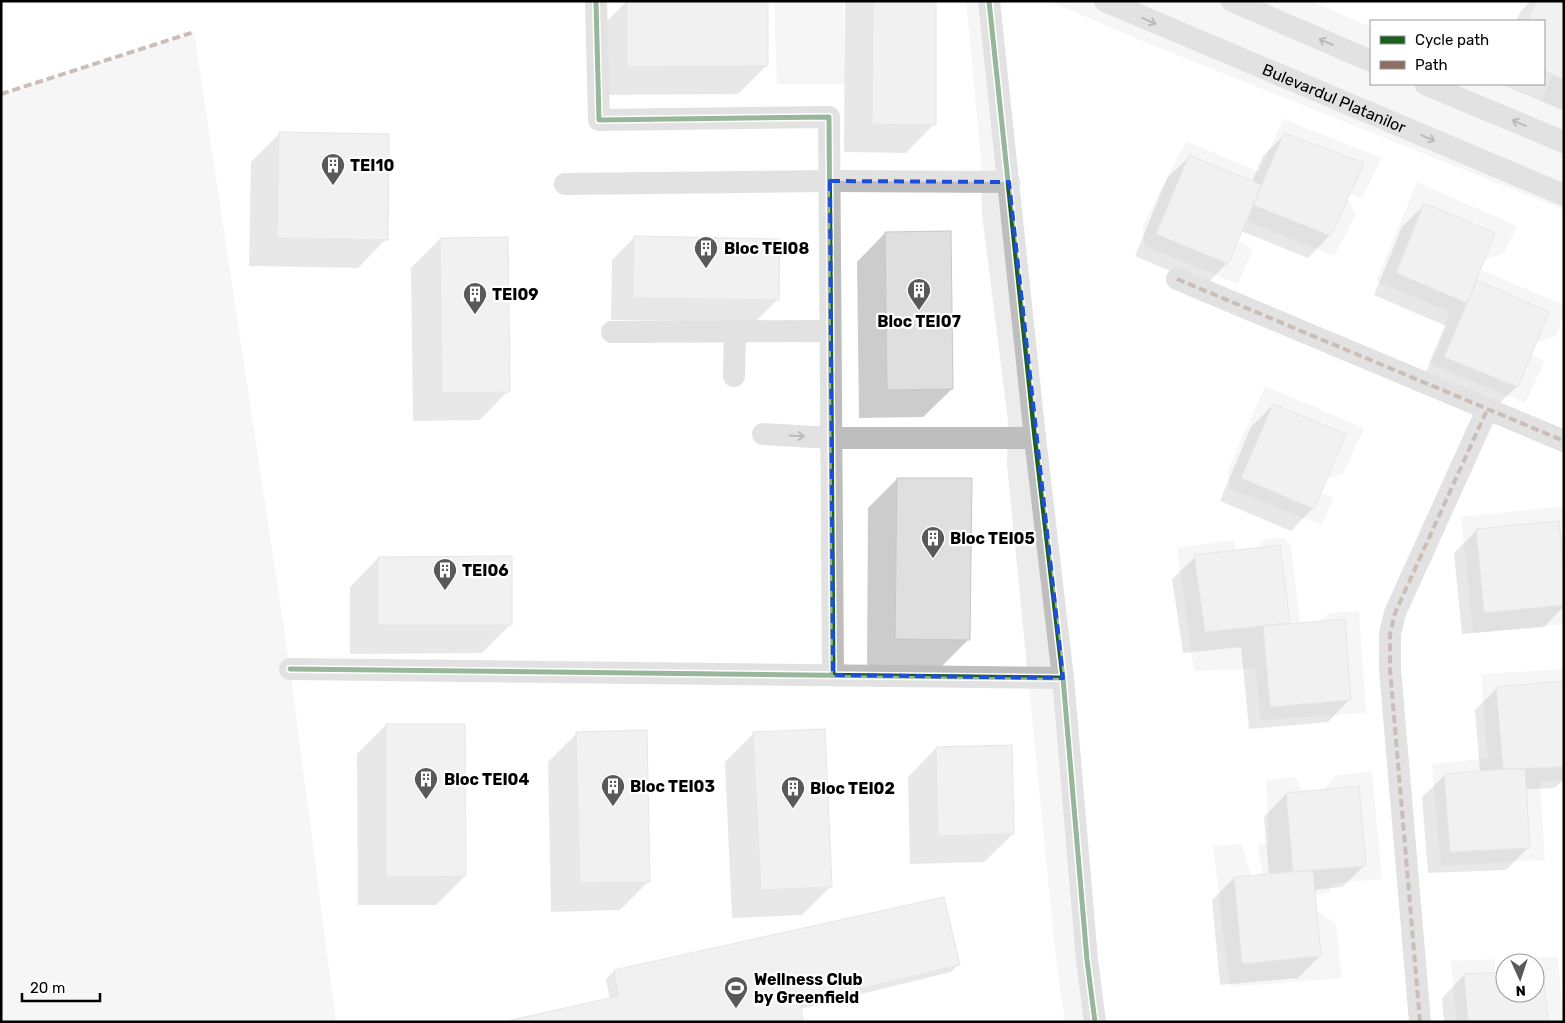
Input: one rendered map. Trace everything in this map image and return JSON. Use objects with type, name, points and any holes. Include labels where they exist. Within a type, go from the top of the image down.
[{"type":"street","points":[[596,1],[599,120],[829,117],[833,675]]},
{"type":"street","points":[[988,1],[1063,678],[1087,960],[1095,1022]]},
{"type":"street","name":"Bulevardul Platanilor","points":[[1105,1],[1564,195]]},
{"type":"street","points":[[1232,1],[1280,11],[1370,60]]},
{"type":"street","points":[[1427,85],[1564,142]]},
{"type":"street","points":[[565,184],[830,181],[1009,182]]},
{"type":"street","points":[[1177,279],[1564,441]]},
{"type":"street","points":[[734,376],[735,331]]},
{"type":"street","points":[[612,332],[830,331]]},
{"type":"street","points":[[1420,1022],[1395,736],[1390,669],[1390,634],[1395,612],[1487,410]]},
{"type":"street","points":[[763,434],[831,438],[1035,438]]},
{"type":"street","points":[[290,669],[1063,678]]},
{"type":"path","points":[[1542,100],[1553,75]]},
{"type":"highlighted area","points":[[830,181],[1009,182],[1063,678],[833,675]]},
{"type":"shaded area","points":[[774,1],[843,1],[845,84],[777,84]]},
{"type":"shaded area","points":[[966,1],[989,1],[1095,1022],[1065,1022],[1055,951],[1007,464],[1008,421],[982,214],[981,158]]},
{"type":"shaded area","points":[[1048,1],[1310,1],[1370,27],[1370,85],[1505,85],[1542,100],[1553,75],[1564,80],[1564,210],[1152,45]]},
{"type":"shaded area","points":[[194,32],[290,669],[336,1022],[1,1022],[1,94]]},
{"type":"shaded area","points":[[1283,119],[1382,158],[1362,199],[1350,194],[1364,163],[1285,133],[1262,185],[1189,155],[1156,234],[1228,264],[1238,241],[1253,249],[1238,284],[1145,246],[1142,227],[1186,141],[1259,172]]},
{"type":"shaded area","points":[[1417,182],[1517,226],[1503,254],[1485,259],[1495,233],[1424,203],[1396,273],[1467,303],[1445,357],[1517,387],[1531,355],[1545,361],[1525,403],[1428,363],[1450,312],[1376,281]]},
{"type":"shaded area","points":[[1348,199],[1356,215],[1334,256],[1247,221],[1253,205],[1331,236]]},
{"type":"shaded area","points":[[1481,270],[1564,305],[1564,312],[1556,336],[1536,343],[1549,312],[1477,280]]},
{"type":"shaded area","points":[[1265,386],[1364,428],[1343,474],[1326,479],[1346,434],[1273,404],[1242,478],[1314,509],[1321,492],[1334,498],[1321,525],[1231,489],[1227,472]]},
{"type":"shaded area","points":[[1564,506],[1564,545],[1561,545],[1564,564],[1564,624],[1473,633],[1461,517]]},
{"type":"shaded area","points":[[1285,538],[1291,546],[1300,622],[1290,623],[1280,545],[1258,548],[1265,539]]},
{"type":"shaded area","points":[[1234,540],[1235,551],[1194,556],[1205,631],[1263,626],[1271,707],[1351,700],[1345,619],[1320,621],[1329,613],[1359,611],[1366,713],[1261,720],[1255,669],[1194,671],[1177,548]]},
{"type":"shaded area","points":[[1564,669],[1564,681],[1503,769],[1444,774],[1450,852],[1529,848],[1525,769],[1564,767],[1564,780],[1540,782],[1545,860],[1441,866],[1432,764],[1488,758],[1481,674]]},
{"type":"shaded area","points":[[1372,772],[1382,879],[1330,884],[1330,893],[1315,894],[1313,870],[1325,789],[1335,775]]},
{"type":"shaded area","points":[[1296,777],[1301,791],[1286,793],[1293,872],[1263,875],[1257,844],[1269,843],[1266,780]]},
{"type":"shaded area","points":[[1242,844],[1251,876],[1234,877],[1242,964],[1321,956],[1316,910],[1336,924],[1342,978],[1230,987],[1213,846]]},
{"type":"shaded area","points":[[1545,957],[1558,957],[1563,1022],[1548,1022],[1545,990]]},
{"type":"shaded area","points":[[1495,959],[1495,972],[1464,974],[1468,1022],[1457,1022],[1451,961]]},
{"type":"building","points":[[627,1],[768,1],[768,66],[627,67]]},
{"type":"building","points":[[873,1],[936,1],[936,125],[872,124]]},
{"type":"building","points":[[1536,1],[1564,1],[1564,80],[1545,70],[1545,20],[1528,20]]},
{"type":"building","name":"TEI10","points":[[279,132],[389,134],[388,240],[277,238]]},
{"type":"building","points":[[1284,133],[1364,163],[1331,236],[1253,205]]},
{"type":"building","points":[[1189,155],[1262,185],[1228,264],[1156,234]]},
{"type":"building","points":[[1424,203],[1495,233],[1467,303],[1396,273]]},
{"type":"building","name":"Bloc TEI07","points":[[951,231],[953,389],[887,390],[885,232]]},
{"type":"building","name":"Bloc TEI08","points":[[634,236],[780,239],[779,300],[633,298]]},
{"type":"building","name":"TEI09","points":[[508,237],[510,392],[442,393],[440,238]]},
{"type":"building","points":[[1477,280],[1549,312],[1518,387],[1444,357]]},
{"type":"building","points":[[1273,404],[1346,434],[1314,509],[1241,478]]},
{"type":"building","name":"Bloc TEI05","points":[[897,478],[972,478],[970,640],[895,639]]},
{"type":"building","points":[[1559,521],[1564,571],[1564,605],[1484,613],[1476,529]]},
{"type":"building","points":[[1280,545],[1290,623],[1205,632],[1194,555]]},
{"type":"building","name":"TEI06","points":[[512,556],[512,625],[378,625],[378,557]]},
{"type":"building","points":[[1345,619],[1351,700],[1270,707],[1263,626]]},
{"type":"building","points":[[1564,681],[1564,767],[1503,769],[1496,687]]},
{"type":"building","name":"Bloc TEI04","points":[[386,724],[465,724],[466,876],[386,877]]},
{"type":"building","name":"Bloc TEI02","points":[[825,729],[832,887],[761,890],[753,732]]},
{"type":"building","name":"Bloc TEI03","points":[[647,730],[650,882],[580,883],[576,732]]},
{"type":"building","points":[[1012,745],[1014,834],[938,836],[936,747]]},
{"type":"building","points":[[1525,769],[1530,848],[1450,852],[1444,774]]},
{"type":"building","points":[[1359,786],[1366,866],[1293,872],[1286,793]]},
{"type":"building","points":[[1313,870],[1321,956],[1242,964],[1234,877]]},
{"type":"building","points":[[944,897],[960,965],[801,1003],[803,1022],[503,1022],[618,996],[614,970]]},
{"type":"building","points":[[1495,972],[1495,1003],[1545,1003],[1545,990],[1548,1022],[1468,1022],[1464,974]]},
{"type":"marked path","points":[[1,94],[194,32]]},
{"type":"marked path","points":[[1177,279],[1564,441]]},
{"type":"marked path","points":[[1420,1022],[1390,669],[1390,634],[1395,613],[1487,410]]},
{"type":"cycle path","points":[[596,1],[599,120],[829,117],[833,675]]},
{"type":"cycle path","points":[[989,1],[1035,438],[1063,678],[1087,960],[1095,1022]]},
{"type":"cycle path","points":[[290,669],[1063,678]]},
{"type":"place","name":"TEI10","points":[[333,186]]},
{"type":"place","name":"Bloc TEI08","points":[[706,269]]},
{"type":"place","name":"Bloc TEI07","points":[[919,311]]},
{"type":"place","name":"TEI09","points":[[475,315]]},
{"type":"place","name":"Bloc TEI05","points":[[933,559]]},
{"type":"place","name":"TEI06","points":[[445,591]]},
{"type":"place","name":"Bloc TEI04","points":[[426,800]]},
{"type":"place","name":"Bloc TEI03","points":[[613,807]]},
{"type":"place","name":"Bloc TEI02","points":[[793,809]]},
{"type":"place","name":"Wellness Club by Greenfield","points":[[736,1009]]}]
